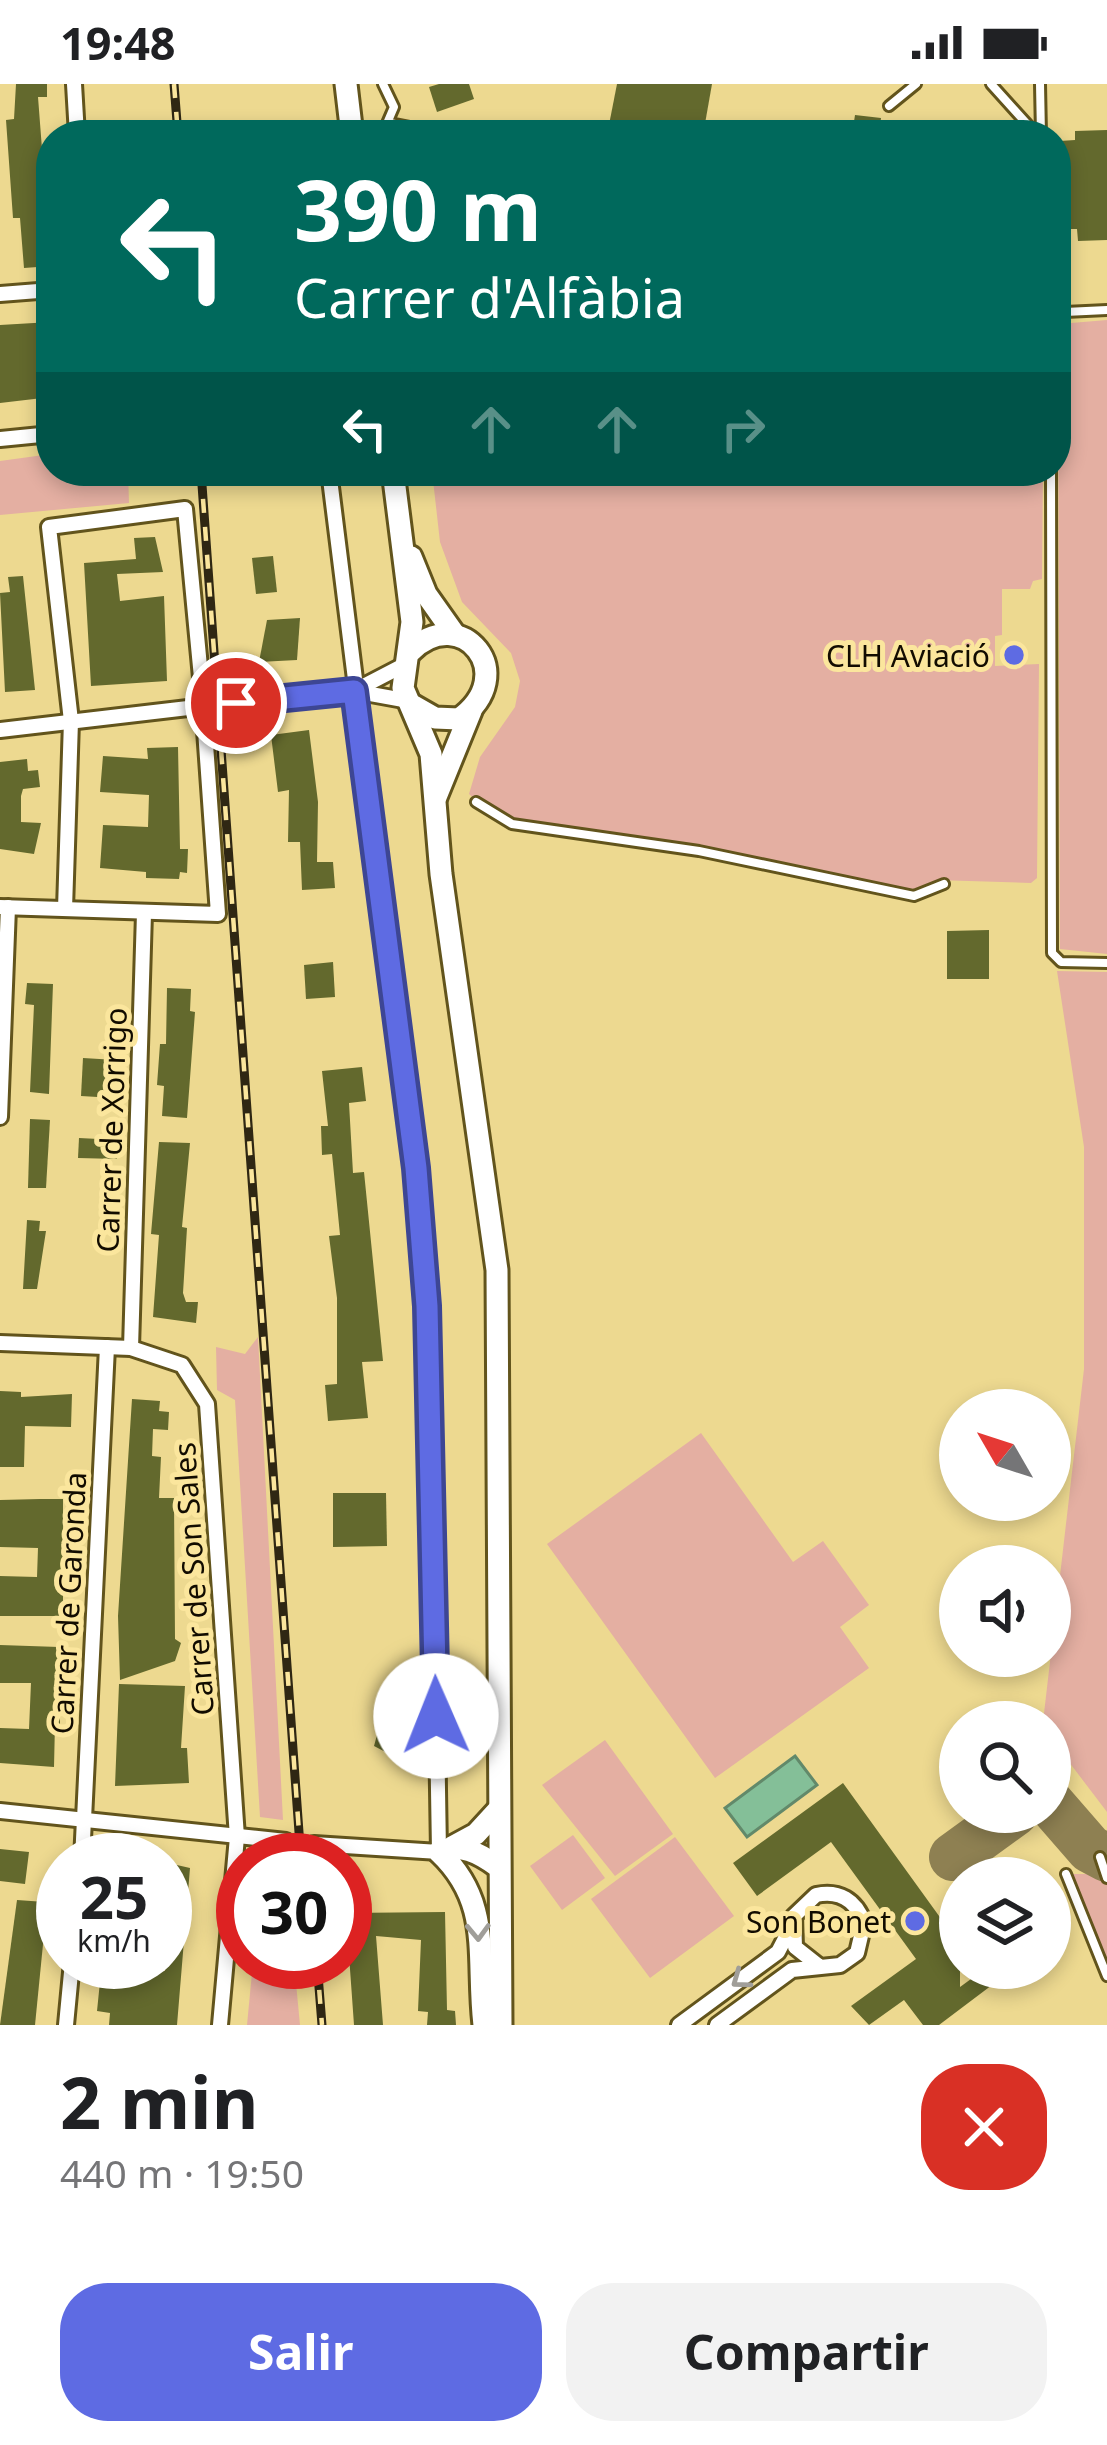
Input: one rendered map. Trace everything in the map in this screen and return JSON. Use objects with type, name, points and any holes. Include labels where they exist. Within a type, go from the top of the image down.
[{"type":"main road","points":[[346,84],[350,120]]},
{"type":"main road","points":[[395,486],[403,541],[408,658],[404,688],[429,748],[496,1270],[501,2025]]},
{"type":"main road","points":[[403,541],[426,594],[455,635],[478,649],[488,674],[434,803]]},
{"type":"main road","points":[[408,658],[430,636],[455,635]]},
{"type":"main road","points":[[412,704],[447,720],[471,711]]},
{"type":"main road","points":[[445,1849],[476,1834],[498,1810]]},
{"type":"main road","points":[[445,1849],[470,1850],[497,1866]]},
{"type":"main road","points":[[445,1849],[477,1904],[484,2025]]},
{"type":"street","points":[[74,84],[76,120]]},
{"type":"street","points":[[0,294],[36,291]]},
{"type":"street","points":[[0,440],[36,436]]},
{"type":"street","points":[[331,486],[416,1168],[431,1352],[445,1849],[372,1846]]},
{"type":"street","points":[[0,1117],[4,907],[144,913],[218,914],[185,509],[50,526],[71,721],[65,909]]},
{"type":"street","points":[[354,691],[408,658]]},
{"type":"street","points":[[236,703],[354,691],[412,704]]},
{"type":"street","points":[[0,730],[188,708]]},
{"type":"street","name":"Carrer de Xorrigo","points":[[130,1348],[144,913]]},
{"type":"street","name":"Carrer de Son Sales","points":[[0,1343],[130,1348],[182,1365],[207,1405],[237,1833]]},
{"type":"street","name":"Carrer de Garonda","points":[[85,1833],[107,1347]]},
{"type":"street","points":[[0,1811],[216,1835]]},
{"type":"street","points":[[679,2025],[778,1952],[799,1907],[826,1893],[846,1898],[861,1913],[865,1933],[857,1953],[840,1965],[792,1970],[717,2025]]},
{"type":"street","points":[[791,1927],[801,1956],[819,1966]]},
{"type":"street","points":[[66,2025],[69,1989]]},
{"type":"street","name":"Carrer de Son Sales","points":[[220,2025],[223,1989]]},
{"type":"lane","points":[[383,84],[394,107],[391,120]]},
{"type":"lane","points":[[889,106],[916,84]]},
{"type":"lane","points":[[992,84],[1025,120]]},
{"type":"lane","points":[[1039,120],[1040,84]]},
{"type":"lane","points":[[1071,312],[1107,310]]},
{"type":"lane","points":[[1051,486],[1052,953],[1061,962],[1107,963]]},
{"type":"lane","points":[[476,802],[512,824],[699,851],[914,896],[944,884]]},
{"type":"lane","points":[[1100,1856],[1107,1878]]},
{"type":"lane","points":[[1071,1886],[1107,1976]]},
{"type":"shaded area","points":[[1107,320],[1107,954],[1060,949],[1058,486],[1071,486],[1071,323]]},
{"type":"shaded area","points":[[36,456],[36,486],[128,486],[129,503],[0,515],[0,461]]},
{"type":"shaded area","points":[[434,486],[1043,486],[1042,579],[1033,581],[1030,589],[1002,589],[1002,635],[995,636],[995,666],[1039,664],[1037,878],[1031,883],[936,880],[914,892],[497,819],[469,794],[480,757],[515,707],[520,681],[511,653],[462,602],[440,542]]},
{"type":"shaded area","points":[[1057,971],[1107,972],[1107,1812],[1071,1765],[1071,1701],[1045,1701],[1048,1677],[1071,1677],[1071,1545],[1064,1545],[1066,1521],[1071,1521],[1084,1369],[1084,1147]]},
{"type":"shaded area","points":[[258,1337],[283,1820],[260,1817],[235,1400],[217,1390],[216,1347],[245,1354]]},
{"type":"shaded area","points":[[701,1433],[793,1562],[823,1541],[869,1605],[840,1627],[869,1668],[715,1778],[547,1544]]},
{"type":"shaded area","points":[[605,1740],[673,1834],[615,1876],[542,1785]]},
{"type":"shaded area","points":[[795,1756],[817,1785],[747,1837],[725,1808]]},
{"type":"shaded area","points":[[573,1835],[605,1878],[562,1910],[530,1866]]},
{"type":"shaded area","points":[[675,1837],[734,1916],[650,1978],[591,1899]]},
{"type":"shaded area","points":[[1071,1874],[1107,1874],[1107,1979],[1071,1887]]},
{"type":"shaded area","points":[[250,1989],[297,1989],[300,2025],[247,2025]]},
{"type":"building","points":[[16,84],[47,84],[47,97],[38,97],[40,120],[36,120],[36,267],[24,268],[20,218],[13,218],[6,120],[14,119]]},
{"type":"building","points":[[469,84],[474,99],[437,112],[429,87]]},
{"type":"building","points":[[617,84],[712,84],[706,120],[610,120]]},
{"type":"building","points":[[855,115],[881,118],[881,120],[854,120]]},
{"type":"building","points":[[1107,130],[1107,240],[1078,241],[1077,229],[1071,229],[1071,140],[1075,131]]},
{"type":"building","points":[[36,323],[36,399],[0,403],[0,325]]},
{"type":"building","points":[[155,537],[163,572],[117,574],[120,601],[164,596],[167,681],[91,686],[84,563],[136,559],[134,538]]},
{"type":"building","points":[[273,556],[277,592],[256,594],[252,558]]},
{"type":"building","points":[[23,576],[35,690],[5,692],[0,593],[10,592],[8,577]]},
{"type":"building","points":[[300,618],[297,660],[259,662],[267,620]]},
{"type":"building","points":[[309,730],[318,802],[317,862],[333,862],[335,888],[302,890],[300,842],[288,842],[289,790],[278,792],[271,735]]},
{"type":"building","points":[[178,747],[180,849],[188,849],[187,873],[180,872],[179,879],[146,878],[146,872],[100,868],[103,825],[148,827],[149,795],[100,792],[103,756],[148,759],[147,748]]},
{"type":"building","points":[[27,759],[28,771],[38,770],[40,787],[23,789],[21,796],[21,822],[41,823],[34,854],[0,849],[0,762]]},
{"type":"building","points":[[989,930],[989,979],[947,979],[947,931]]},
{"type":"building","points":[[333,962],[335,997],[306,999],[304,965]]},
{"type":"building","points":[[27,983],[53,984],[49,1094],[30,1092],[34,1005],[25,1004]]},
{"type":"building","points":[[167,988],[191,989],[190,1011],[195,1012],[187,1118],[162,1116],[164,1086],[157,1085],[160,1044],[166,1044]]},
{"type":"building","points":[[83,1058],[116,1060],[114,1098],[81,1096]]},
{"type":"building","points":[[362,1067],[366,1101],[349,1103],[353,1173],[364,1172],[383,1361],[362,1362],[368,1418],[328,1421],[325,1385],[337,1384],[337,1298],[329,1236],[340,1235],[332,1154],[322,1155],[321,1126],[328,1126],[322,1071]]},
{"type":"building","points":[[30,1119],[50,1120],[46,1188],[28,1188]]},
{"type":"building","points":[[79,1138],[118,1140],[117,1159],[78,1158]]},
{"type":"building","points":[[159,1142],[190,1143],[182,1227],[187,1228],[183,1293],[186,1302],[198,1302],[196,1323],[153,1317],[159,1235],[151,1234]]},
{"type":"building","points":[[27,1220],[40,1221],[39,1231],[46,1231],[37,1289],[23,1289]]},
{"type":"building","points":[[0,1391],[21,1392],[21,1397],[72,1394],[71,1427],[25,1426],[24,1467],[0,1467]]},
{"type":"building","points":[[132,1399],[160,1401],[159,1411],[169,1412],[168,1430],[153,1429],[152,1456],[161,1457],[159,1498],[174,1498],[175,1639],[181,1643],[175,1661],[120,1680],[118,1616]]},
{"type":"building","points":[[333,1493],[386,1493],[387,1546],[333,1547]]},
{"type":"building","points":[[63,1499],[63,1616],[0,1616],[0,1576],[37,1577],[38,1548],[0,1547],[0,1500]]},
{"type":"building","points":[[0,1645],[59,1647],[60,1724],[55,1723],[54,1767],[0,1763],[0,1728],[29,1729],[31,1683],[0,1683]]},
{"type":"building","points":[[119,1684],[185,1686],[181,1748],[187,1748],[189,1783],[115,1786]]},
{"type":"building","points":[[390,1687],[411,1699],[407,1707],[418,1713],[397,1758],[374,1746]]},
{"type":"building","name":"Son Bonet","points":[[843,1783],[939,1916],[939,1989],[987,1989],[939,2025],[923,2025],[904,2000],[869,2025],[851,2006],[916,1959],[831,1842],[757,1896],[733,1863]]},
{"type":"building","points":[[0,1849],[29,1852],[25,1884],[0,1881]]},
{"type":"building","points":[[17,1900],[36,1901],[35,2025],[0,2025]]},
{"type":"building","points":[[445,1912],[447,2010],[455,2011],[456,2025],[427,2025],[428,2012],[418,2011],[421,1940],[376,1936],[383,2025],[354,2025],[351,1989],[372,1989],[372,1913]]},
{"type":"building","points":[[99,1989],[180,1989],[177,2025],[109,2025],[110,2013],[97,2011]]},
{"type":"taxiway","points":[[1071,1827],[1090,1849],[1107,1858]]},
{"type":"taxiway","points":[[953,1857],[986,1833]]},
{"type":"tunnel","points":[[193,707],[235,703]]},
{"type":"railway","points":[[174,84],[177,120]]},
{"type":"railway","points":[[202,486],[299,1833]]},
{"type":"railway","points":[[319,1989],[322,2025]]},
{"type":"place","name":"CLH Aviació","points":[[1014,655]]},
{"type":"place","name":"Son Bonet","points":[[915,1921]]},
{"type":"route","points":[[236,703],[354,691],[416,1168],[431,1352],[436,1716]]}]
